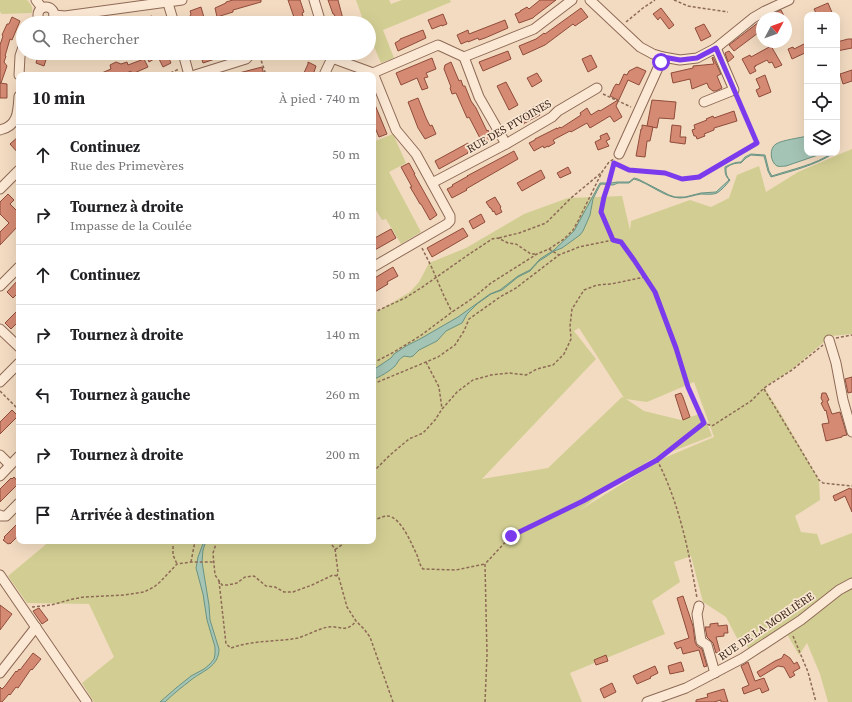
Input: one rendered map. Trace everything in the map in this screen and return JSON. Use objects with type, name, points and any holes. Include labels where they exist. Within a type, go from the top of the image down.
[{"type":"street","points":[[36,0],[42,8]]},
{"type":"street","points":[[38,16],[40,10],[44,7],[49,7],[53,10],[54,15],[64,16],[182,0]]},
{"type":"street","points":[[314,0],[319,16]]},
{"type":"street","points":[[464,57],[534,29],[572,0]]},
{"type":"street","points":[[590,0],[640,47],[653,54],[680,60],[697,58],[716,48],[753,18],[789,0]]},
{"type":"street","points":[[167,1],[172,16]]},
{"type":"street","points":[[375,72],[438,45],[464,57],[479,97],[506,144]]},
{"type":"street","points":[[704,102],[734,90],[716,48]]},
{"type":"street","points":[[618,156],[663,57]]},
{"type":"street","points":[[19,72],[20,60]]},
{"type":"street","points":[[185,60],[188,72]]},
{"type":"street","points":[[204,72],[240,60]]},
{"type":"street","points":[[325,72],[329,60]]},
{"type":"street","points":[[343,60],[371,72]]},
{"type":"street","points":[[376,80],[396,130],[416,154],[450,216],[450,221],[447,224],[376,265]]},
{"type":"street","name":"RUE DES PIVOINES","points":[[432,183],[506,144],[596,89]]},
{"type":"street","points":[[0,130],[10,126],[16,117]]},
{"type":"street","points":[[0,189],[16,173]]},
{"type":"street","points":[[0,286],[16,270]]},
{"type":"street","points":[[0,329],[16,344]]},
{"type":"street","points":[[830,340],[843,400],[852,432]]},
{"type":"street","points":[[0,382],[16,365]]},
{"type":"street","points":[[0,455],[10,465]]},
{"type":"street","points":[[0,476],[16,459]]},
{"type":"street","points":[[0,515],[6,516],[16,506]]},
{"type":"street","points":[[0,575],[88,702]]},
{"type":"street","name":"RUE DE LA MORLIÈRE","points":[[647,702],[686,688],[743,658],[788,628],[839,590],[852,583]]},
{"type":"street","points":[[698,606],[697,614],[701,641],[707,646],[715,673]]},
{"type":"street","points":[[0,673],[36,627]]},
{"type":"path","points":[[619,28],[655,0]]},
{"type":"path","points":[[674,0],[688,6],[728,12]]},
{"type":"path","points":[[262,60],[265,72]]},
{"type":"path","points":[[173,72],[187,66]]},
{"type":"path","points":[[596,89],[638,111]]},
{"type":"path","points":[[613,240],[601,212],[614,163],[629,170],[665,173],[682,179],[699,177],[757,143],[734,90]]},
{"type":"path","points":[[376,361],[420,336],[473,298],[491,283],[537,254],[549,249],[564,238],[573,230],[608,162],[618,156]]},
{"type":"path","points":[[376,312],[405,298],[492,239],[546,223],[571,198],[602,172]]},
{"type":"path","points":[[498,238],[508,243],[516,244],[531,254],[537,254]]},
{"type":"path","points":[[376,383],[438,357],[455,344],[464,331],[469,320],[500,297],[516,288],[558,255],[579,247],[613,240],[621,242],[655,292],[676,348],[688,387],[704,423],[712,426],[751,401],[764,388],[792,370],[830,340],[852,335]]},
{"type":"path","points":[[419,241],[452,312]]},
{"type":"path","points":[[549,249],[558,255]]},
{"type":"path","points":[[376,469],[390,455],[410,439],[423,433],[457,392],[473,380],[503,373],[526,375],[537,369],[553,365],[564,354],[571,338],[570,326],[572,309],[584,290],[597,285],[611,284],[646,277]]},
{"type":"path","points":[[426,362],[439,387],[442,409]]},
{"type":"path","points":[[764,388],[819,480],[823,483],[852,486]]},
{"type":"path","points":[[0,391],[16,407]]},
{"type":"path","points":[[376,520],[388,516],[395,519],[409,538],[419,565],[422,569],[456,570],[485,564],[511,536],[583,501],[657,460],[704,423]]},
{"type":"path","points":[[657,460],[664,473],[682,527],[690,558],[698,606]]},
{"type":"path","points":[[173,544],[173,555],[177,564]]},
{"type":"path","points":[[191,562],[194,544]]},
{"type":"path","points":[[216,544],[213,553],[215,575],[222,585],[228,586],[237,583],[244,577],[254,576],[266,586],[275,587],[284,592],[292,592],[333,575],[337,576]]},
{"type":"path","points":[[331,544],[335,549],[338,572],[337,576],[339,578],[347,607],[370,638],[393,702]]},
{"type":"path","points":[[335,549],[343,544]]},
{"type":"path","points":[[26,612],[32,607],[52,605],[84,597],[124,595],[144,592],[160,582],[177,564],[191,562],[214,562]]},
{"type":"path","points":[[485,564],[487,655],[485,702]]},
{"type":"path","points":[[218,580],[226,644],[231,648],[250,643],[299,638],[328,627],[344,629],[356,621]]},
{"type":"path","points":[[788,628],[808,672],[816,702]]},
{"type":"shaded area","points":[[0,0],[27,0],[30,3],[32,13],[2,14],[0,12]]},
{"type":"shaded area","points":[[356,0],[389,0],[391,4],[402,0],[450,0],[451,2],[383,30],[394,58],[381,63],[376,51],[376,16],[362,16]]},
{"type":"shaded area","points":[[393,134],[406,163],[389,172],[421,232],[401,244],[386,219],[382,220],[376,210],[376,141]]},
{"type":"shaded area","points":[[804,137],[804,156],[815,156],[786,166],[777,166],[773,161],[771,152],[776,144],[782,141]]},
{"type":"shaded area","points":[[852,149],[852,334],[831,336],[791,370],[766,386],[766,390],[819,480],[820,500],[795,516],[801,532],[817,534],[821,545],[852,533],[852,702],[828,702],[820,674],[807,643],[799,655],[783,627],[749,649],[745,643],[739,642],[726,617],[703,602],[691,556],[674,562],[680,582],[652,601],[665,634],[570,673],[582,702],[94,702],[82,683],[114,657],[89,604],[27,603],[8,576],[46,544],[376,544],[376,312],[410,292],[419,282],[429,263],[466,248],[524,214],[568,198],[622,196],[630,230],[631,221],[690,200],[711,207],[729,198],[737,175],[759,166],[766,192],[798,172],[836,156],[840,156],[840,154]],"holes":[[[579,328],[624,398],[622,397],[548,468],[482,479],[596,359],[574,331]],[[694,382],[714,437],[664,458],[580,510],[650,460],[712,436],[703,413],[681,420],[644,411],[626,399],[647,402]]]},
{"type":"shaded area","points":[[751,154],[765,155],[769,171],[772,176],[811,164],[829,156],[812,164],[771,177],[768,171],[764,156],[751,155],[741,163],[733,164],[726,168],[726,174],[725,167],[733,163],[741,162],[745,157]]},
{"type":"shaded area","points":[[726,174],[730,180],[717,193],[701,194],[683,198],[674,197],[669,196],[634,179],[629,183],[600,185],[593,199],[590,215],[580,235],[562,248],[554,251],[539,261],[530,271],[518,277],[502,290],[491,294],[477,304],[467,314],[462,323],[446,331],[437,341],[419,350],[413,356],[404,356],[391,370],[376,378],[376,368],[391,358],[394,354],[458,317],[490,294],[500,290],[518,276],[530,270],[540,259],[554,250],[574,231],[600,183],[629,182],[634,178],[675,197],[685,197],[701,193],[716,192],[729,180]]},
{"type":"shaded area","points":[[203,544],[205,544],[202,562],[210,620],[219,649],[218,655],[216,660],[209,668],[174,693],[165,702],[160,702],[191,676],[204,669],[214,659],[215,647],[207,620],[203,594],[196,568]]},
{"type":"building","points":[[233,0],[261,0],[261,2],[217,16],[215,8]]},
{"type":"building","points":[[288,0],[300,0],[304,12],[302,13],[303,16],[294,16]]},
{"type":"building","points":[[328,0],[338,0],[342,16],[335,16]]},
{"type":"building","points":[[540,0],[556,0],[533,18],[519,23],[515,14],[527,7],[529,9]]},
{"type":"building","points":[[828,3],[832,12],[816,12],[814,9]]},
{"type":"building","points":[[201,7],[204,16],[190,16],[190,11]]},
{"type":"building","points":[[581,8],[588,17],[575,26],[573,24],[545,45],[523,55],[519,46],[536,39],[544,33],[545,34]]},
{"type":"building","points":[[661,8],[674,25],[669,29],[660,17],[658,20],[653,14]]},
{"type":"building","points":[[443,14],[447,24],[432,29],[428,20]]},
{"type":"building","points":[[12,17],[16,19],[16,30],[12,40],[10,39],[5,56],[4,62],[7,66],[1,83],[0,45],[2,35],[7,24],[9,24]]},
{"type":"building","points":[[505,20],[508,28],[479,40],[478,38],[461,44],[457,35],[468,30],[469,34]]},
{"type":"building","points":[[704,24],[711,36],[701,41],[695,28]]},
{"type":"building","points":[[756,24],[756,34],[734,51],[729,45]]},
{"type":"building","points":[[423,30],[426,38],[398,51],[395,43],[400,39]]},
{"type":"building","points":[[852,39],[852,48],[840,50],[840,41]]},
{"type":"building","points":[[804,44],[804,53],[792,59],[788,49],[793,47],[794,49]]},
{"type":"building","points":[[767,48],[772,48],[782,65],[775,68],[772,62],[769,63],[767,60],[755,66],[756,71],[750,74],[742,59],[750,55],[751,57]]},
{"type":"building","points":[[508,51],[511,59],[483,71],[479,62]]},
{"type":"building","points":[[729,51],[734,57],[728,62],[725,53]]},
{"type":"building","points":[[591,55],[597,67],[588,72],[582,59]]},
{"type":"building","points":[[713,57],[721,74],[717,76],[722,88],[713,91],[709,88],[707,83],[692,89],[690,79],[673,83],[671,73],[693,68],[693,66],[714,64]]},
{"type":"building","points":[[432,58],[436,69],[426,73],[428,77],[424,78],[428,88],[422,90],[417,78],[401,85],[396,73]]},
{"type":"building","points":[[37,60],[46,60],[44,66],[36,63]]},
{"type":"building","points":[[144,60],[148,67],[137,72],[104,72],[111,69],[110,65],[116,62],[121,64],[127,62],[128,65]]},
{"type":"building","points":[[160,60],[170,60],[171,63],[163,67]]},
{"type":"building","points":[[202,60],[212,60],[203,63]]},
{"type":"building","points":[[308,62],[316,66],[314,72],[304,72]]},
{"type":"building","points":[[451,62],[459,81],[461,80],[463,86],[465,86],[471,101],[493,140],[486,144],[485,140],[482,142],[469,117],[467,118],[456,93],[452,94],[444,69],[445,65]]},
{"type":"building","points":[[262,67],[263,72],[243,72]]},
{"type":"building","points":[[637,67],[646,71],[639,85],[628,80],[616,106],[622,117],[614,122],[610,116],[590,128],[587,123],[553,140],[555,143],[548,147],[544,148],[543,146],[534,151],[529,143],[535,139],[557,128],[561,128],[581,115],[580,113],[587,108],[591,115],[618,100],[610,96],[614,87],[616,84],[619,85],[624,74],[627,75],[629,71]]},
{"type":"building","points":[[852,70],[852,81],[843,84],[840,74]]},
{"type":"building","points":[[537,73],[542,81],[532,87],[527,78]]},
{"type":"building","points":[[765,75],[771,92],[759,97],[756,90],[760,88],[756,79]]},
{"type":"building","points":[[506,82],[518,105],[509,110],[497,86]]},
{"type":"building","points":[[0,83],[7,84],[7,98],[0,98]]},
{"type":"building","points":[[418,98],[430,126],[432,125],[436,134],[425,139],[418,128],[408,102]]},
{"type":"building","points":[[652,100],[676,102],[674,119],[659,118],[657,128],[647,126]]},
{"type":"building","points":[[535,106],[540,115],[523,124],[519,115]]},
{"type":"building","points":[[376,107],[387,134],[379,137],[376,130]]},
{"type":"building","points":[[734,111],[737,121],[714,128],[714,130],[704,134],[705,136],[697,139],[696,136],[694,136],[692,130],[695,129],[694,125],[713,116],[714,118]]},
{"type":"building","points":[[642,125],[653,127],[650,141],[647,141],[645,157],[636,156]]},
{"type":"building","points":[[672,125],[681,126],[680,137],[686,137],[685,144],[670,142]]},
{"type":"building","points":[[607,133],[610,139],[606,141],[609,146],[598,150],[595,142],[601,139],[600,136]]},
{"type":"building","points":[[16,139],[16,151],[10,144]]},
{"type":"building","points":[[468,143],[472,150],[439,169],[435,161]]},
{"type":"building","points":[[514,151],[518,159],[452,198],[447,189],[453,186],[452,185]]},
{"type":"building","points":[[409,163],[437,215],[430,220],[410,187],[412,187],[401,167]]},
{"type":"building","points":[[568,167],[571,173],[560,178],[557,173]]},
{"type":"building","points":[[541,170],[545,178],[522,191],[517,183]]},
{"type":"building","points":[[8,194],[14,200],[10,204],[16,210],[16,228],[0,245],[0,232],[9,223],[0,214],[0,202]]},
{"type":"building","points":[[495,197],[501,207],[502,212],[496,215],[486,202]]},
{"type":"building","points":[[481,214],[485,222],[473,229],[469,221]]},
{"type":"building","points":[[463,228],[468,236],[432,257],[427,248]]},
{"type":"building","points":[[391,229],[396,238],[376,249],[376,237]]},
{"type":"building","points":[[393,267],[398,276],[387,282],[388,284],[376,291],[376,277]]},
{"type":"building","points":[[16,282],[16,295],[13,298],[7,292]]},
{"type":"building","points":[[16,312],[16,324],[11,329],[5,323]]},
{"type":"building","points":[[852,377],[852,392],[848,393],[845,379]]},
{"type":"building","points":[[681,393],[690,417],[683,420],[675,395]]},
{"type":"building","points":[[822,393],[826,393],[829,400],[827,401],[832,414],[840,412],[847,435],[826,441],[822,424],[829,423],[826,410],[825,411],[821,403],[823,402],[821,398]]},
{"type":"building","points":[[12,410],[16,414],[16,418],[0,434],[0,422]]},
{"type":"building","points":[[14,477],[16,480],[16,486],[0,502],[0,489],[11,478],[12,479]]},
{"type":"building","points":[[850,488],[852,489],[852,512],[845,496],[835,501],[833,496]]},
{"type":"building","points":[[16,525],[16,538],[10,544],[3,540],[5,538],[4,537]]},
{"type":"building","points":[[683,596],[693,626],[695,642],[697,646],[702,649],[707,666],[704,667],[699,650],[683,654],[681,647],[677,649],[674,643],[689,638],[677,598]]},
{"type":"building","points":[[0,605],[12,614],[0,630]]},
{"type":"building","points":[[39,608],[48,620],[42,624],[33,611]]},
{"type":"building","points":[[718,623],[718,626],[727,625],[728,633],[724,633],[724,636],[716,637],[720,652],[716,653],[713,643],[707,637],[705,627],[710,627],[710,624]]},
{"type":"building","points":[[33,653],[41,659],[32,670],[31,669],[18,688],[16,687],[10,695],[9,694],[2,702],[0,702],[0,687],[2,689],[5,686],[16,671],[17,672],[19,669],[20,670]]},
{"type":"building","points":[[784,654],[790,658],[794,664],[797,662],[800,668],[793,672],[795,675],[790,678],[784,667],[778,666],[760,677],[757,672],[782,658]]},
{"type":"building","points":[[606,655],[608,661],[596,665],[594,660]]},
{"type":"building","points":[[681,662],[684,671],[670,674],[668,666]]},
{"type":"building","points":[[748,662],[755,681],[764,678],[769,690],[762,693],[760,688],[744,694],[742,688],[749,685],[741,666]]},
{"type":"building","points":[[655,666],[658,673],[637,684],[633,676]]},
{"type":"building","points":[[612,683],[616,692],[604,698],[600,689]]},
{"type":"building","points":[[724,689],[728,702],[721,702],[721,700],[714,702],[696,702],[696,700],[708,697],[707,694]]},
{"type":"route","points":[[511,536],[583,501],[657,460],[704,423],[688,387],[676,348],[655,292],[621,242],[613,240],[601,212],[614,163],[629,170],[665,173],[682,179],[699,177],[757,143],[716,48],[697,58],[680,60],[663,57],[661,62]]}]
